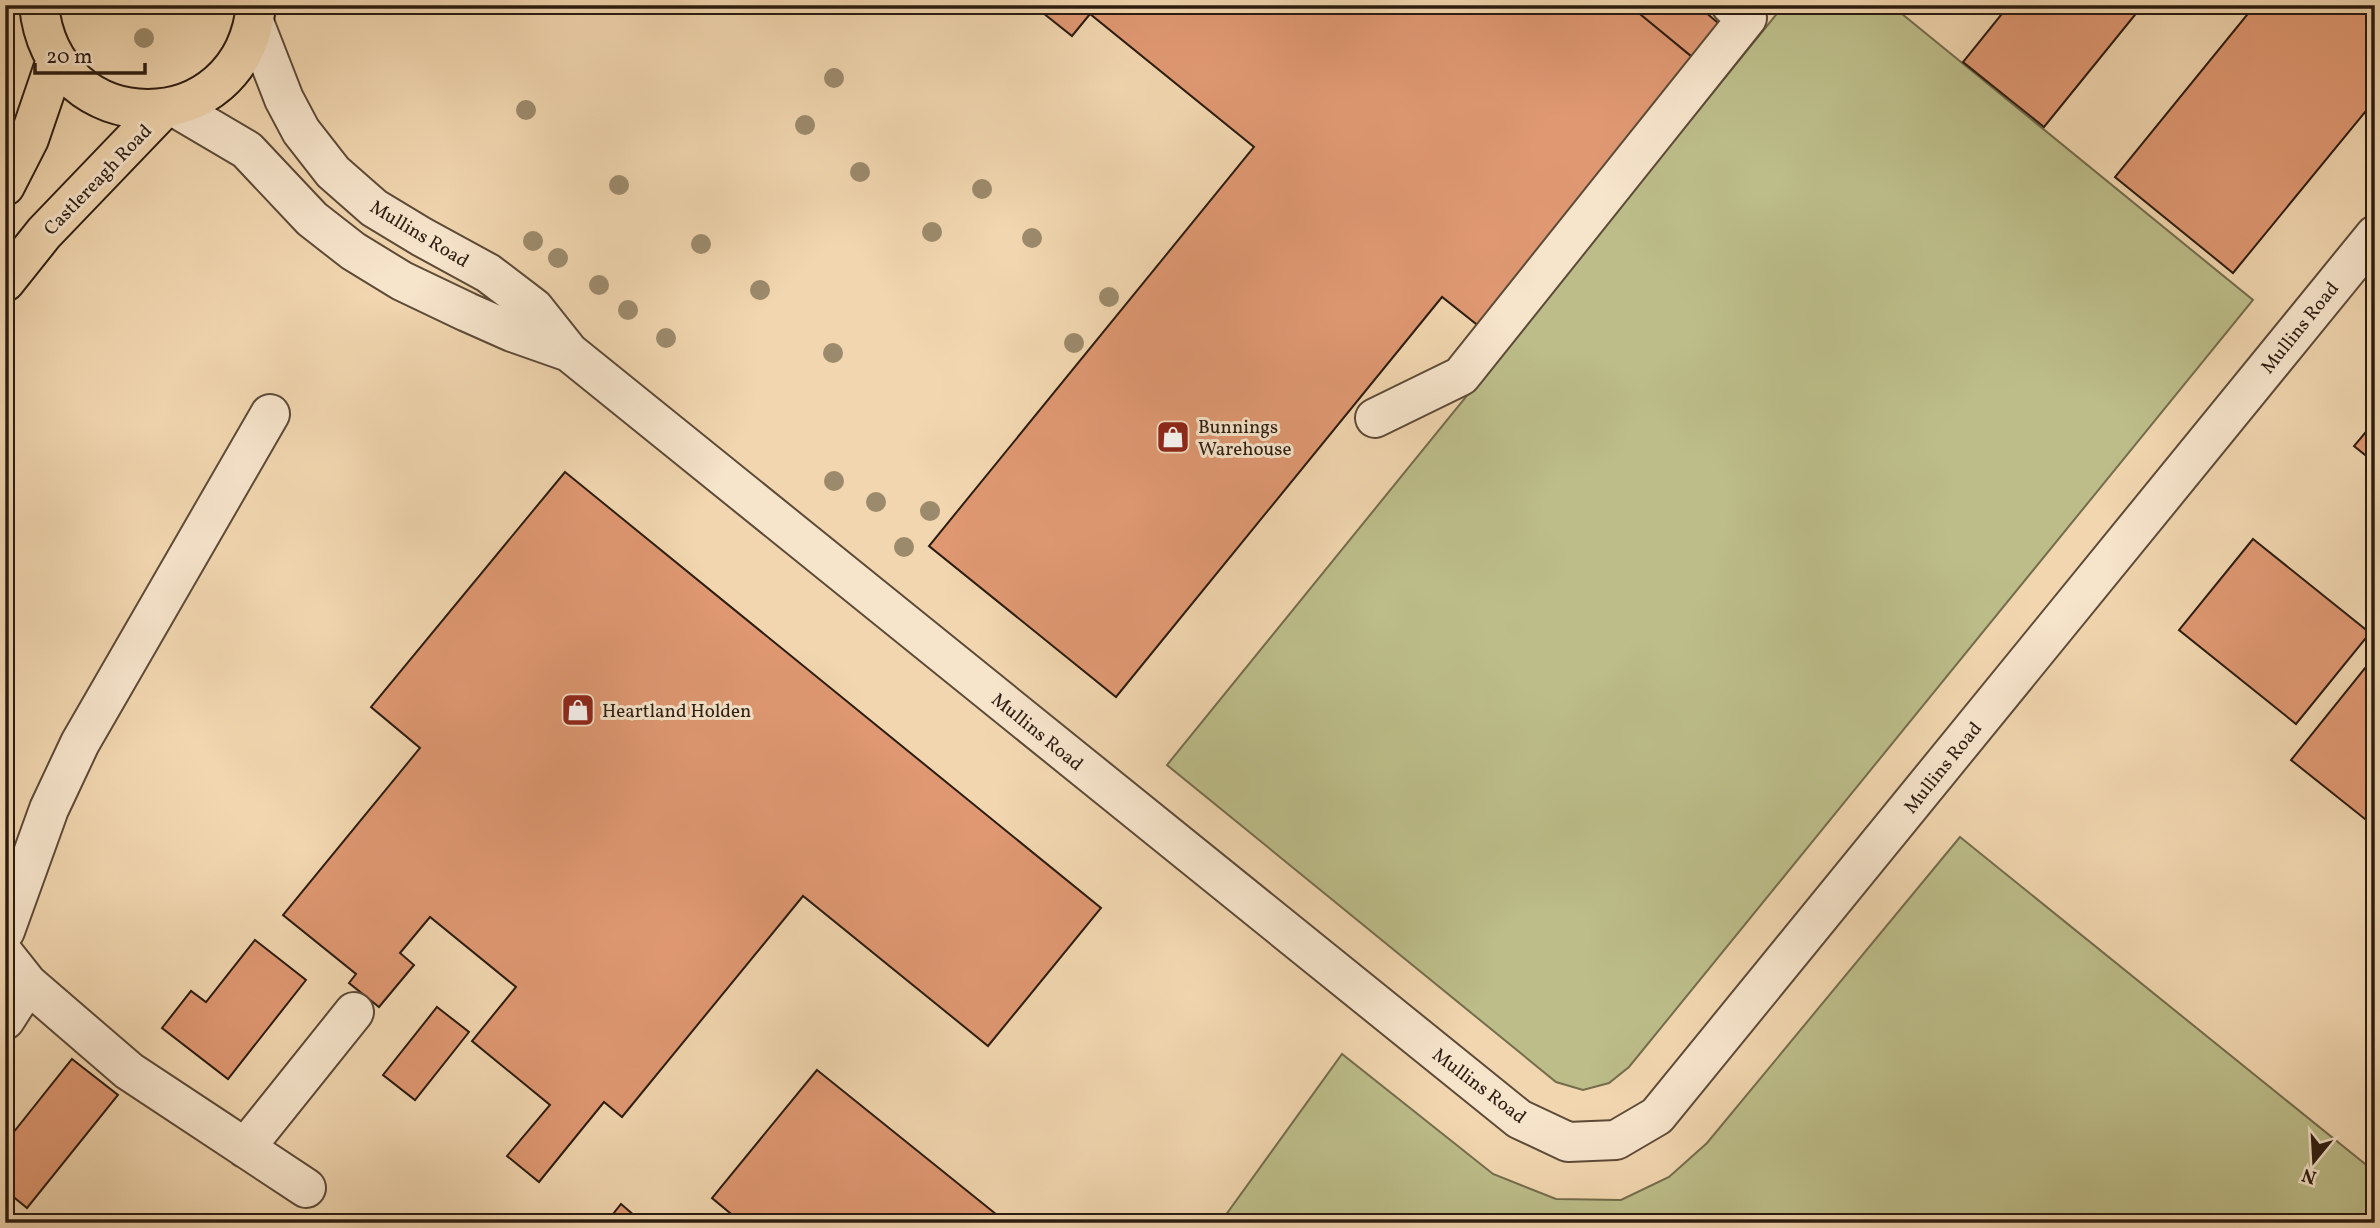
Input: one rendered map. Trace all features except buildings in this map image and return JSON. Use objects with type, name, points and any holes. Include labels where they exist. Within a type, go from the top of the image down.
[{"type":"main road","points":[[39,5],[41,24],[55,60],[71,79],[91,94],[113,105],[138,110],[169,108],[193,100],[211,90],[239,60],[248,42],[255,14]]},
{"type":"main road","points":[[5,186],[29,139],[55,60]]},
{"type":"main road","name":"Castlereagh Road","points":[[5,282],[44,233],[169,108]]},
{"type":"street","points":[[1375,418],[1461,376],[1747,18],[1731,5]]},
{"type":"street","name":"Mullins Road","points":[[255,14],[288,107],[301,131],[333,172],[374,208],[488,273],[534,308],[569,352],[1519,1119],[1568,1142],[1616,1140],[1657,1116],[2375,234]]},
{"type":"street","name":"Mullins Road","points":[[169,108],[247,150],[312,219],[353,251],[402,281],[512,332],[569,352]]},
{"type":"street","points":[[5,931],[49,809],[80,743],[270,415]]},
{"type":"street","points":[[5,1020],[17,969],[129,1071],[306,1188]]},
{"type":"street","points":[[245,1148],[355,1012]]},
{"type":"green space","points":[[1784,5],[1891,5],[2253,300],[1629,1067],[1609,1083],[1583,1090],[1556,1082],[1167,765]]},
{"type":"green space","points":[[1960,837],[2375,1172],[2375,1223],[1220,1223],[1342,1054],[1493,1174],[1556,1199],[1621,1200],[1669,1177],[1707,1143]]},
{"type":"place","name":"Bunnings Warehouse","points":[[1173,437]]},
{"type":"place","name":"Heartland Holden","points":[[578,710]]}]
